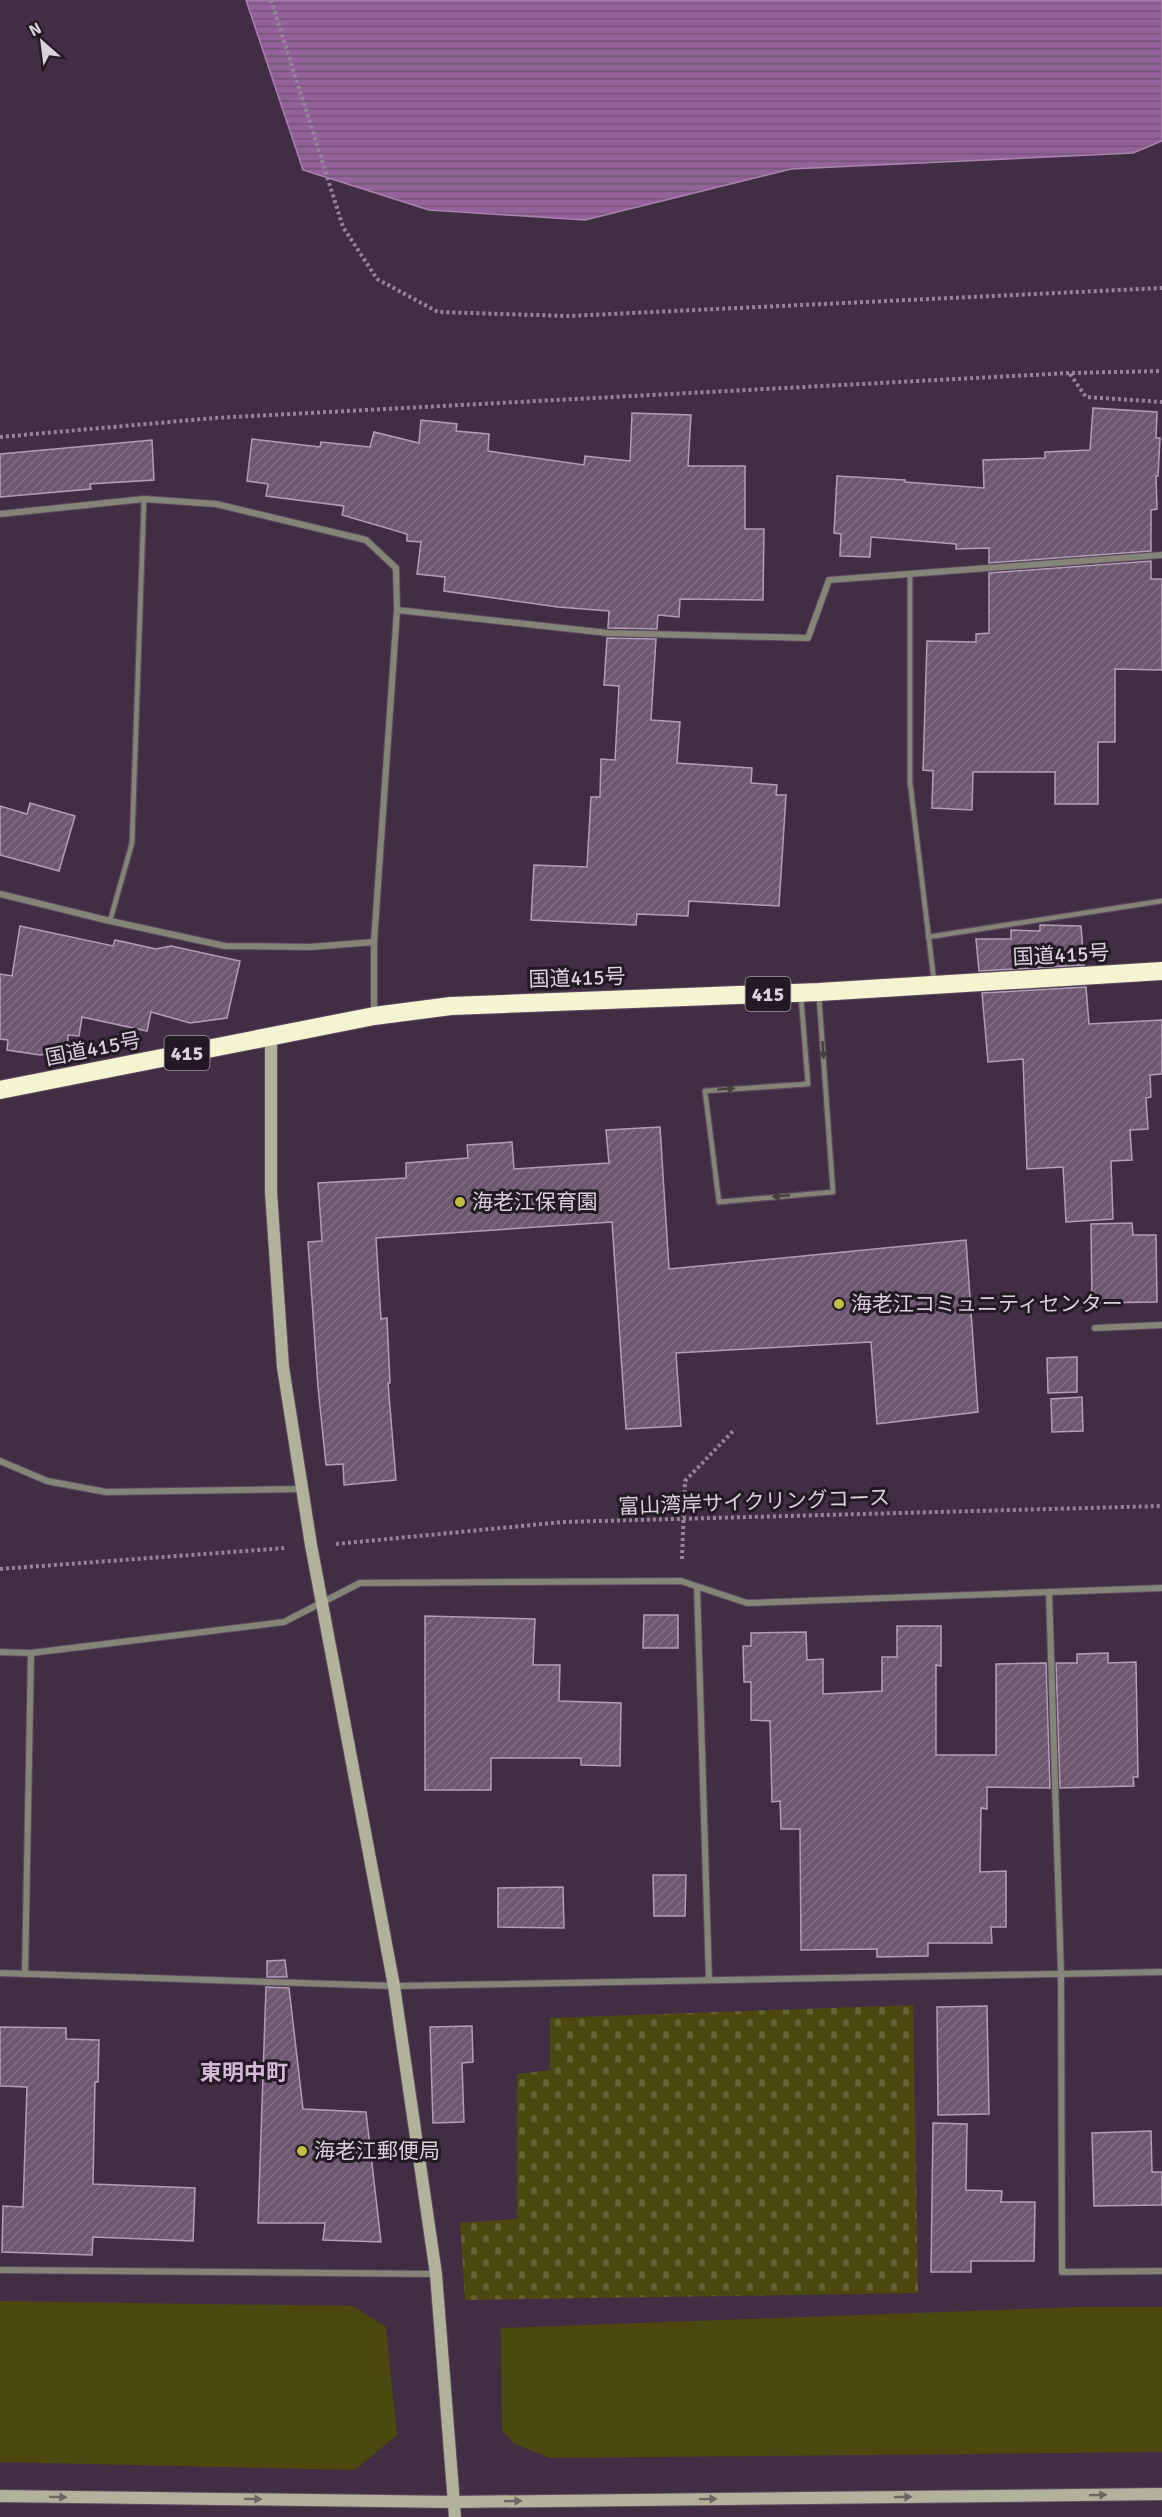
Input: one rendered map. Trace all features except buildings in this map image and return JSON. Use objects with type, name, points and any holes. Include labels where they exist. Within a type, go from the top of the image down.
[{"type":"highway","name":"国道415号","points":[[0,1090],[374,1016],[451,1006],[810,992],[1162,971]]},
{"type":"street","points":[[0,514],[144,499],[216,504],[366,540],[396,568],[397,610],[374,942],[374,1016]]},
{"type":"street","points":[[397,610],[608,633],[808,638],[829,580],[1162,555]]},
{"type":"street","points":[[0,894],[225,946],[310,947],[374,942]]},
{"type":"street","points":[[272,1036],[272,1204],[283,1367],[322,1601],[394,1986],[436,2274],[455,2517]]},
{"type":"street","points":[[1095,1328],[1162,1325]]},
{"type":"street","points":[[0,1461],[47,1482],[106,1492],[302,1489]]},
{"type":"street","points":[[0,1652],[31,1653],[284,1622],[360,1583],[681,1581],[747,1603],[1162,1588]]},
{"type":"street","points":[[697,1587],[709,1980]]},
{"type":"street","points":[[1049,1592],[1061,1974],[1062,2272],[1162,2271]]},
{"type":"street","points":[[25,1974],[31,1653]]},
{"type":"street","points":[[0,1973],[394,1986],[1162,1972]]},
{"type":"street","points":[[0,2270],[436,2274]]},
{"type":"street","points":[[0,2496],[454,2502],[1162,2494]]},
{"type":"lane","points":[[110,921],[132,843],[144,499]]},
{"type":"lane","points":[[910,574],[910,782],[934,985]]},
{"type":"lane","points":[[928,937],[1162,901]]},
{"type":"lane","points":[[810,992],[833,1192],[719,1202],[705,1091],[808,1084],[810,992]]},
{"type":"path","points":[[271,0],[343,227],[377,279],[438,312],[568,316],[1162,288]]},
{"type":"path","points":[[0,437],[214,418],[1070,373],[1162,371]]},
{"type":"path","points":[[1070,373],[1086,397],[1162,402]]},
{"type":"path","points":[[681,1581],[685,1481],[735,1429]]},
{"type":"path","name":"富山湾岸サイクリングコース","points":[[347,1543],[563,1522],[1162,1506]]},
{"type":"path","points":[[0,1569],[277,1548]]},
{"type":"green space","points":[[913,2005],[918,2293],[465,2300],[460,2223],[517,2219],[517,2074],[550,2070],[550,2018]]},
{"type":"green space","points":[[0,2301],[353,2306],[386,2327],[397,2435],[355,2470],[0,2462]]},
{"type":"green space","points":[[1079,2307],[1162,2307],[1162,2452],[550,2458],[515,2444],[502,2431],[501,2328]]},
{"type":"shaded area","points":[[246,0],[1162,0],[1162,141],[1133,153],[791,169],[585,220],[429,210],[303,170]]},
{"type":"place","name":"海老江保育園","points":[[460,1202]]},
{"type":"place","name":"海老江コミュニティセンター","points":[[839,1304]]},
{"type":"place","name":"海老江郵便局","points":[[302,2151]]},
{"type":"district","name":"東明中町","points":[[244,2072]]}]
